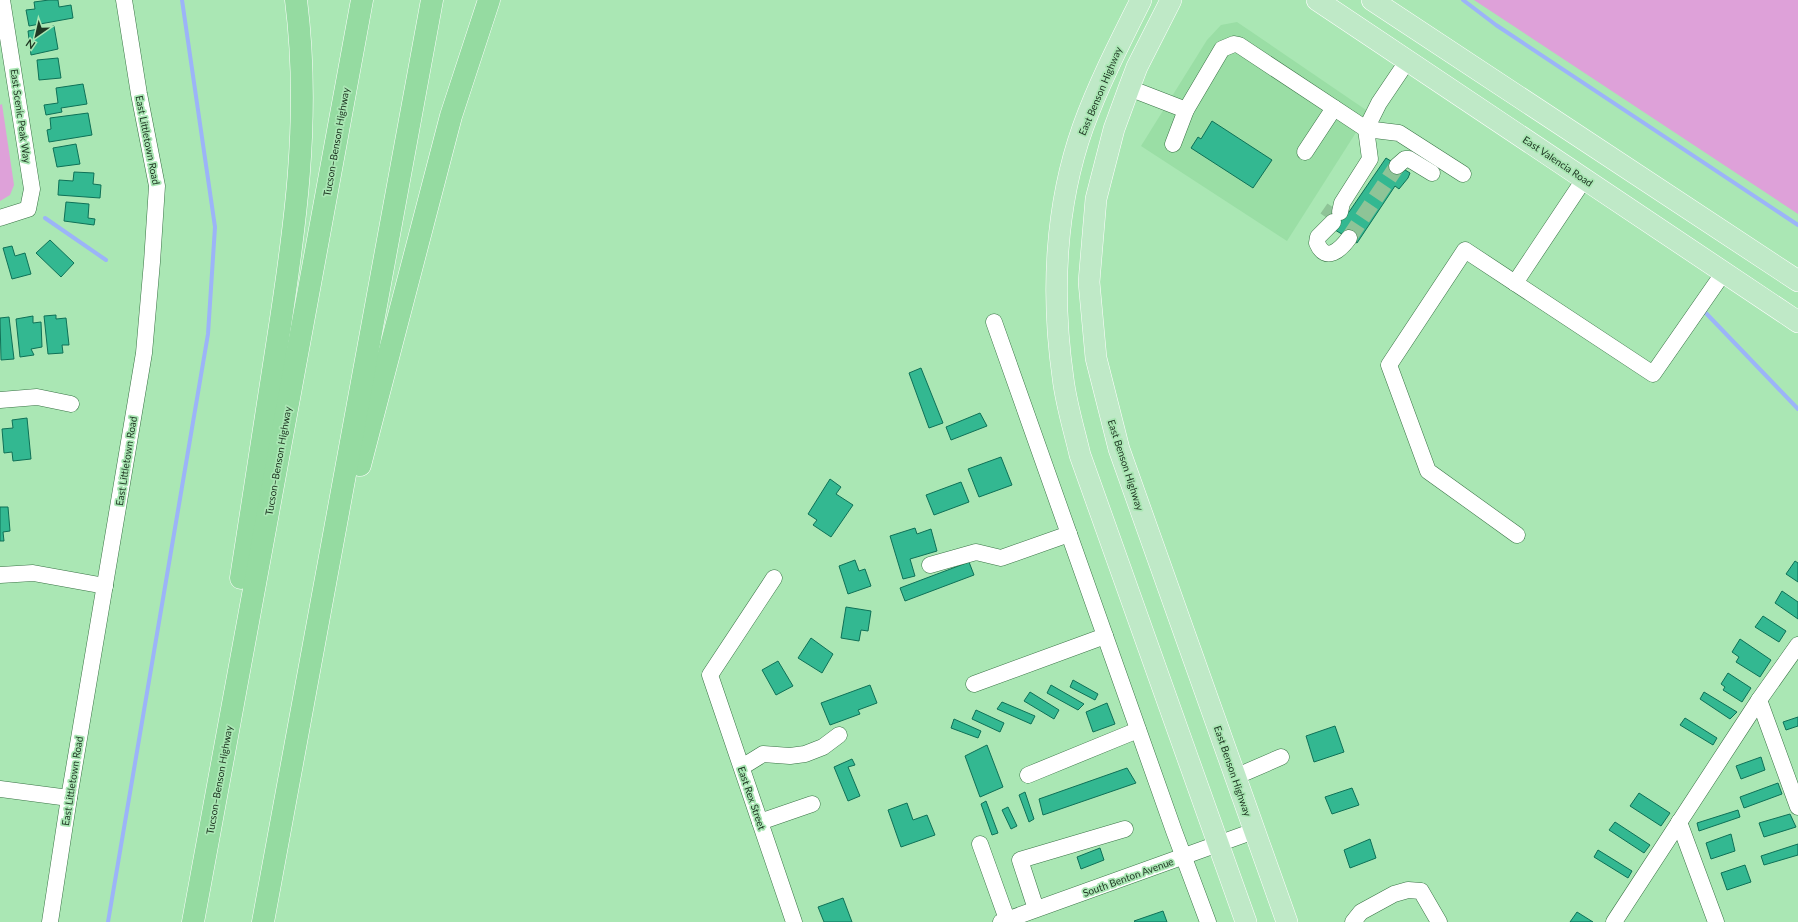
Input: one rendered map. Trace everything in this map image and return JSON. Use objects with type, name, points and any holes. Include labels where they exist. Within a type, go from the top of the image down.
[{"type":"highway","points":[[189,922],[294,240],[300,180],[303,103],[302,55],[296,0]]},
{"type":"highway","name":"Tucson–Benson Highway","points":[[193,922],[362,0]]},
{"type":"highway","points":[[263,922],[432,0]]},
{"type":"highway","points":[[314,642],[446,136],[463,78],[489,0]]},
{"type":"main road","name":"East Benson Highway","points":[[1141,0],[1109,65],[1086,120],[1068,178],[1058,241],[1056,305],[1063,378],[1080,455],[1246,922]]},
{"type":"main road","name":"East Benson Highway","points":[[1171,0],[1137,67],[1129,88],[1114,129],[1096,199],[1089,282],[1096,358],[1119,449],[1287,922]]},
{"type":"main road","name":"East Valencia Road","points":[[1318,0],[1798,322]]},
{"type":"main road","points":[[1372,0],[1798,281]]},
{"type":"street","name":"East Scenic Peak Way","points":[[0,218],[28,209],[32,190],[2,0]]},
{"type":"street","name":"East Littletown Road","points":[[50,922],[69,798],[144,353],[157,186],[139,94],[124,0]]},
{"type":"street","points":[[1173,144],[1186,110],[1222,49],[1234,44],[1239,45],[1366,129],[1399,133],[1462,174]]},
{"type":"street","points":[[1349,238],[1340,250],[1329,254],[1318,247],[1316,240],[1370,159],[1366,129],[1379,103],[1408,60]]},
{"type":"street","points":[[1129,88],[1186,110]]},
{"type":"street","points":[[1305,152],[1334,108]]},
{"type":"street","points":[[1397,166],[1401,161],[1409,159],[1432,173]]},
{"type":"street","points":[[1515,283],[1585,178]]},
{"type":"street","points":[[1517,535],[1428,471],[1389,365],[1465,250],[1653,374],[1724,272]]},
{"type":"street","points":[[994,322],[1138,730],[1208,922]]},
{"type":"street","points":[[0,400],[37,397],[71,404]]},
{"type":"street","points":[[930,565],[976,552],[1001,558],[1069,534]]},
{"type":"street","points":[[0,575],[33,572],[105,586]]},
{"type":"street","name":"East Rex Street","points":[[774,578],[710,675],[794,922]]},
{"type":"street","points":[[974,684],[1105,636]]},
{"type":"street","points":[[1614,922],[1759,700],[1798,645]]},
{"type":"street","points":[[1759,700],[1798,807]]},
{"type":"street","points":[[1028,775],[1138,730]]},
{"type":"street","points":[[742,766],[763,754],[790,756],[805,754],[823,747],[839,735]]},
{"type":"street","points":[[1235,777],[1281,757]]},
{"type":"street","points":[[0,788],[69,798]]},
{"type":"street","points":[[760,822],[812,804]]},
{"type":"street","points":[[1679,822],[1716,922]]},
{"type":"street","points":[[1036,909],[1020,860],[1125,829]]},
{"type":"street","name":"South Benton Avenue","points":[[1005,921],[1254,831]]},
{"type":"street","points":[[980,844],[1005,921]]},
{"type":"street","points":[[1353,922],[1361,912],[1394,894],[1408,890],[1421,891],[1439,922]]},
{"type":"shaded area","points":[[1474,0],[1798,0],[1798,214]]},
{"type":"shaded area","points":[[1237,22],[1369,112],[1287,241],[1141,146],[1207,40],[1221,25]]},
{"type":"shaded area","points":[[2,104],[14,185],[10,195],[0,201],[0,105]]},
{"type":"building","points":[[58,0],[59,7],[71,5],[73,18],[29,26],[26,10],[35,9],[34,2]]},
{"type":"building","points":[[54,26],[58,49],[31,55],[28,31]]},
{"type":"building","points":[[58,58],[61,78],[39,80],[37,60]]},
{"type":"building","points":[[83,84],[87,104],[61,108],[62,112],[46,115],[44,105],[58,103],[56,88]]},
{"type":"building","points":[[88,113],[92,135],[49,142],[47,130],[51,129],[50,118]]},
{"type":"building","points":[[1212,121],[1272,160],[1253,188],[1191,148],[1198,137],[1201,139]]},
{"type":"building","points":[[76,144],[80,164],[57,167],[53,148]]},
{"type":"building","points":[[1386,158],[1410,173],[1399,189],[1395,186],[1357,243],[1335,230],[1341,218],[1347,211],[1349,212]]},
{"type":"building","points":[[74,172],[94,173],[93,184],[101,185],[100,198],[58,195],[59,180],[73,181]]},
{"type":"building","points":[[66,202],[89,204],[88,218],[95,219],[94,225],[64,221]]},
{"type":"building","points":[[50,240],[74,263],[61,277],[36,253]]},
{"type":"building","points":[[12,246],[15,256],[25,253],[31,274],[12,279],[3,248]]},
{"type":"building","points":[[56,315],[56,319],[66,318],[69,345],[62,345],[63,353],[48,354],[44,316]]},
{"type":"building","points":[[33,316],[33,323],[41,322],[42,347],[31,349],[34,355],[20,357],[16,319]]},
{"type":"building","points":[[9,317],[14,359],[1,360],[0,318]]},
{"type":"building","points":[[921,368],[943,423],[929,428],[909,373]]},
{"type":"building","points":[[980,413],[987,426],[951,440],[946,427]]},
{"type":"building","points":[[27,418],[31,459],[13,461],[12,452],[4,453],[2,429],[13,428],[12,420]]},
{"type":"building","points":[[1001,457],[1012,485],[979,497],[968,469]]},
{"type":"building","points":[[830,479],[841,487],[836,494],[853,505],[831,537],[813,525],[817,520],[808,514]]},
{"type":"building","points":[[961,482],[969,502],[934,515],[926,495]]},
{"type":"building","points":[[0,507],[8,507],[10,531],[3,532],[4,541],[0,541]]},
{"type":"building","points":[[915,528],[917,534],[931,529],[937,551],[910,559],[915,576],[903,579],[890,536]]},
{"type":"building","points":[[855,560],[859,571],[865,569],[871,586],[848,594],[839,566]]},
{"type":"building","points":[[1795,561],[1798,563],[1798,582],[1786,574]]},
{"type":"building","points":[[969,562],[974,575],[905,601],[900,588]]},
{"type":"building","points":[[1782,591],[1798,602],[1798,619],[1775,603]]},
{"type":"building","points":[[846,607],[871,611],[868,631],[861,630],[859,641],[841,638]]},
{"type":"building","points":[[1763,616],[1786,631],[1779,642],[1755,627]]},
{"type":"building","points":[[811,638],[833,654],[822,673],[798,658]]},
{"type":"building","points":[[1740,639],[1771,660],[1760,677],[1736,662],[1739,657],[1732,652]]},
{"type":"building","points":[[778,661],[793,686],[776,695],[762,670]]},
{"type":"building","points":[[1728,673],[1751,688],[1742,702],[1723,690],[1725,687],[1721,684]]},
{"type":"building","points":[[1073,680],[1098,694],[1095,700],[1070,687]]},
{"type":"building","points":[[870,685],[877,703],[858,710],[860,714],[830,725],[821,703]]},
{"type":"building","points":[[1051,685],[1084,704],[1078,710],[1047,693]]},
{"type":"building","points":[[1030,692],[1059,710],[1054,719],[1024,701]]},
{"type":"building","points":[[1704,692],[1737,712],[1730,719],[1700,699]]},
{"type":"building","points":[[1002,702],[1035,716],[1031,724],[997,709]]},
{"type":"building","points":[[1107,703],[1115,724],[1093,732],[1086,712]]},
{"type":"building","points":[[976,710],[1004,723],[1000,732],[972,719]]},
{"type":"building","points":[[1798,717],[1798,726],[1786,730],[1783,722]]},
{"type":"building","points":[[1685,718],[1717,738],[1713,745],[1680,725]]},
{"type":"building","points":[[954,719],[981,731],[978,738],[951,728]]},
{"type":"building","points":[[1335,726],[1344,752],[1314,762],[1306,736]]},
{"type":"building","points":[[987,745],[1003,787],[980,797],[965,756]]},
{"type":"building","points":[[1761,757],[1765,770],[1741,779],[1736,766]]},
{"type":"building","points":[[852,759],[855,765],[848,767],[860,796],[848,801],[834,767]]},
{"type":"building","points":[[1127,768],[1136,783],[1043,815],[1039,799]]},
{"type":"building","points":[[1778,783],[1782,794],[1744,808],[1740,797]]},
{"type":"building","points":[[1352,788],[1359,805],[1332,814],[1325,797]]},
{"type":"building","points":[[1025,792],[1034,819],[1029,822],[1019,795]]},
{"type":"building","points":[[1639,793],[1670,813],[1661,826],[1630,806]]},
{"type":"building","points":[[986,801],[998,833],[992,835],[981,804]]},
{"type":"building","points":[[907,803],[913,820],[927,815],[935,835],[901,847],[888,810]]},
{"type":"building","points":[[1008,807],[1017,826],[1011,829],[1002,810]]},
{"type":"building","points":[[1738,810],[1740,817],[1699,831],[1697,823]]},
{"type":"building","points":[[1790,814],[1796,827],[1764,837],[1759,823]]},
{"type":"building","points":[[1615,822],[1650,845],[1644,853],[1609,830]]},
{"type":"building","points":[[1731,834],[1735,851],[1711,859],[1706,843]]},
{"type":"building","points":[[1370,839],[1376,858],[1350,868],[1344,850]]},
{"type":"building","points":[[1798,844],[1798,855],[1764,865],[1761,856]]},
{"type":"building","points":[[1100,848],[1104,860],[1081,869],[1077,857]]},
{"type":"building","points":[[1598,850],[1632,871],[1628,878],[1594,857]]},
{"type":"building","points":[[1745,865],[1751,882],[1727,890],[1721,873]]},
{"type":"building","points":[[843,898],[852,922],[824,922],[818,907]]},
{"type":"building","points":[[1163,911],[1167,922],[1134,921]]},
{"type":"building","points":[[1577,912],[1593,922],[1570,922]]},
{"type":"waterway","points":[[108,922],[208,334],[215,227],[182,0]]},
{"type":"waterway","points":[[1463,0],[1496,25],[1798,225]]},
{"type":"waterway","points":[[45,218],[106,260]]},
{"type":"waterway","points":[[1703,310],[1798,409]]},
{"type":"tunnel","points":[[1349,238],[1397,166]]},
{"type":"tunnel","points":[[1327,218],[1334,208]]}]
